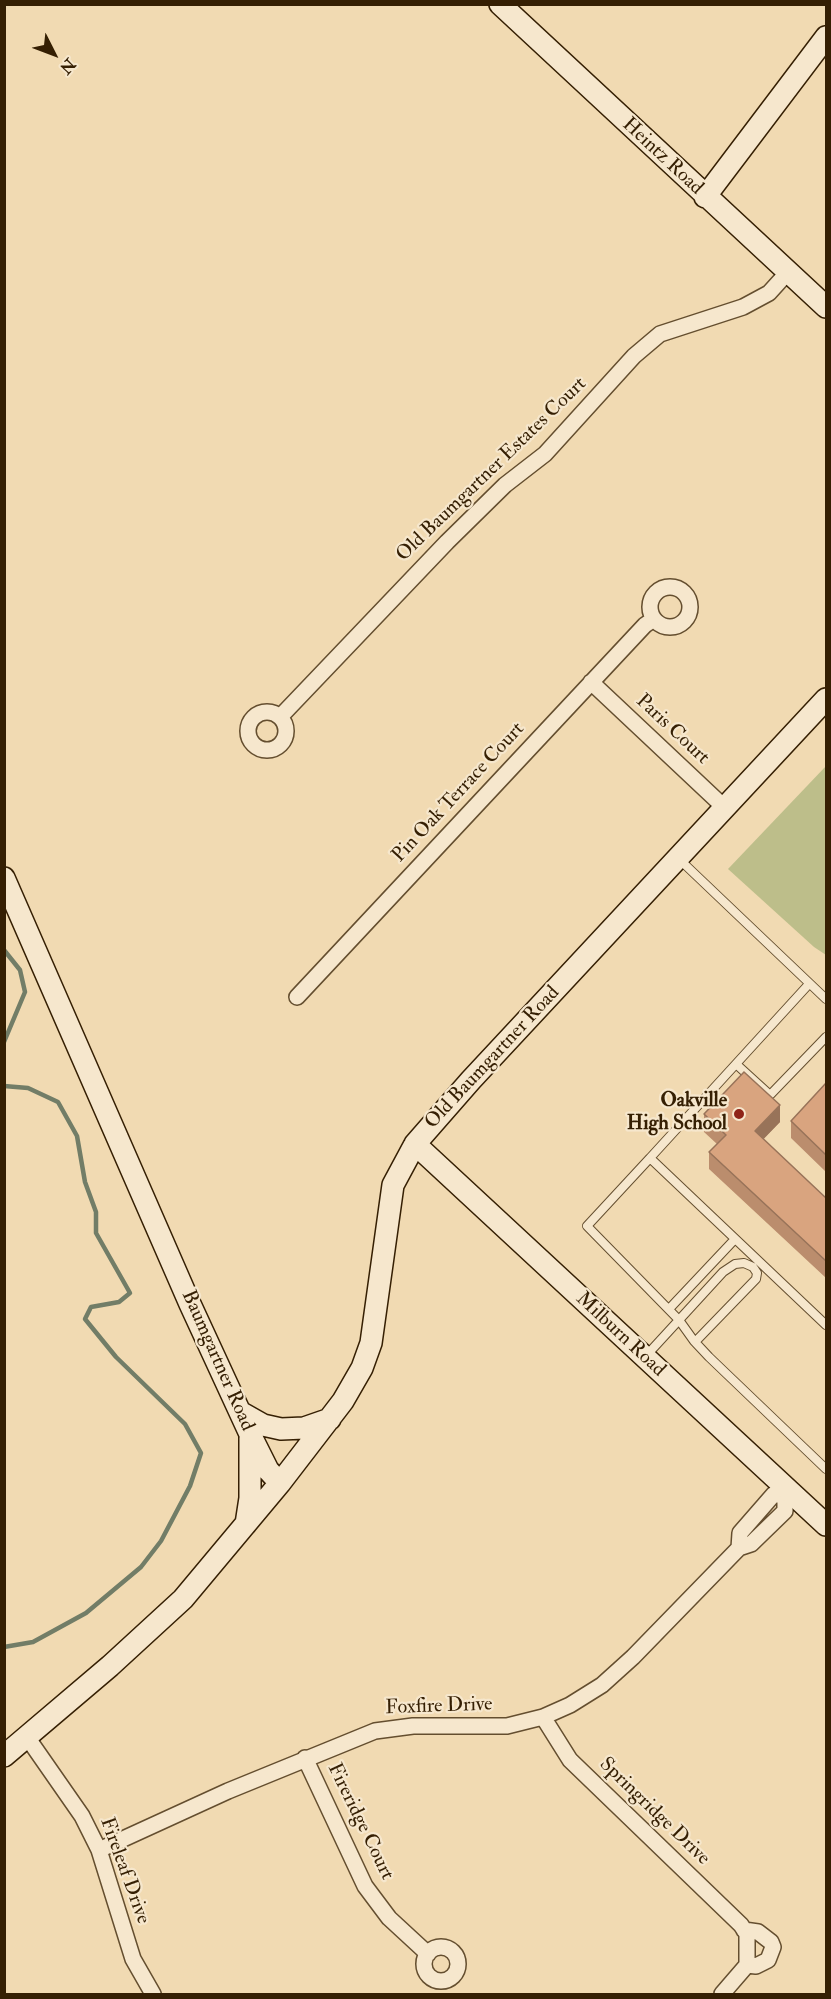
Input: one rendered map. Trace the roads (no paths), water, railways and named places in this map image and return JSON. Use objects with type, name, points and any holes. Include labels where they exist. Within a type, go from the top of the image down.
[{"type":"street","name":"Heintz Road","points":[[500,4],[826,307]]},
{"type":"street","points":[[705,196],[826,37]]},
{"type":"street","name":"Old Baumgartner Estates Court","points":[[280,717],[447,542],[505,485],[545,454],[634,356],[660,334],[743,307],[770,293],[788,272]]},
{"type":"street","name":"Pin Oak Terrace Court","points":[[297,997],[591,682],[645,625],[654,619]]},
{"type":"street","name":"Paris Court","points":[[591,682],[725,808]]},
{"type":"street","name":"Old Baumgartner Road","points":[[280,1483],[330,1419],[356,1381],[371,1343],[393,1185],[414,1144],[826,699]]},
{"type":"street","name":"Baumgartner Road","points":[[4,878],[250,1434],[268,1470],[280,1483]]},
{"type":"street","name":"Milburn Road","points":[[414,1144],[787,1493],[826,1525]]},
{"type":"street","points":[[240,1412],[263,1425],[282,1429],[304,1428],[330,1419]]},
{"type":"street","points":[[246,1525],[250,1498],[250,1434]]},
{"type":"street","points":[[4,1756],[153,1628],[183,1599],[280,1483]]},
{"type":"street","name":"Foxfire Drive","points":[[99,1850],[305,1758],[375,1731],[413,1726],[507,1726],[543,1717],[602,1685],[633,1658],[739,1548],[740,1533],[774,1494],[787,1493]]},
{"type":"street","name":"Springridge Drive","points":[[543,1717],[570,1760],[744,1930],[758,1932],[771,1942],[773,1947],[768,1960],[756,1966],[747,1965],[722,1995]]},
{"type":"street","name":"Fireleaf Drive","points":[[27,1737],[70,1797],[99,1850],[134,1959],[153,1995]]},
{"type":"street","name":"Fireridge Court","points":[[305,1758],[365,1886],[388,1918],[428,1953]]},
{"type":"street","points":[[744,1930],[749,1948],[747,1965]]},
{"type":"lane","points":[[678,858],[826,999]]},
{"type":"lane","points":[[809,984],[587,1226],[679,1320],[695,1342],[826,1469]]},
{"type":"lane","points":[[736,1064],[771,1095],[826,1037]]},
{"type":"lane","points":[[650,1158],[826,1325]]},
{"type":"lane","points":[[669,1310],[735,1239]]},
{"type":"lane","points":[[644,1358],[723,1272],[735,1264],[744,1263],[753,1267],[757,1273],[756,1279],[695,1342]]},
{"type":"waterway","points":[[4,950],[20,970],[25,992],[4,1042]]},
{"type":"waterway","points":[[4,1086],[28,1088],[58,1102],[77,1136],[85,1182],[96,1212],[96,1233],[130,1293],[119,1302],[91,1307],[85,1319],[116,1357],[185,1424],[201,1453],[190,1486],[161,1541],[141,1567],[86,1613],[33,1642],[4,1647]]},
{"type":"place","name":"Oakville High School","points":[[739,1114]]}]
